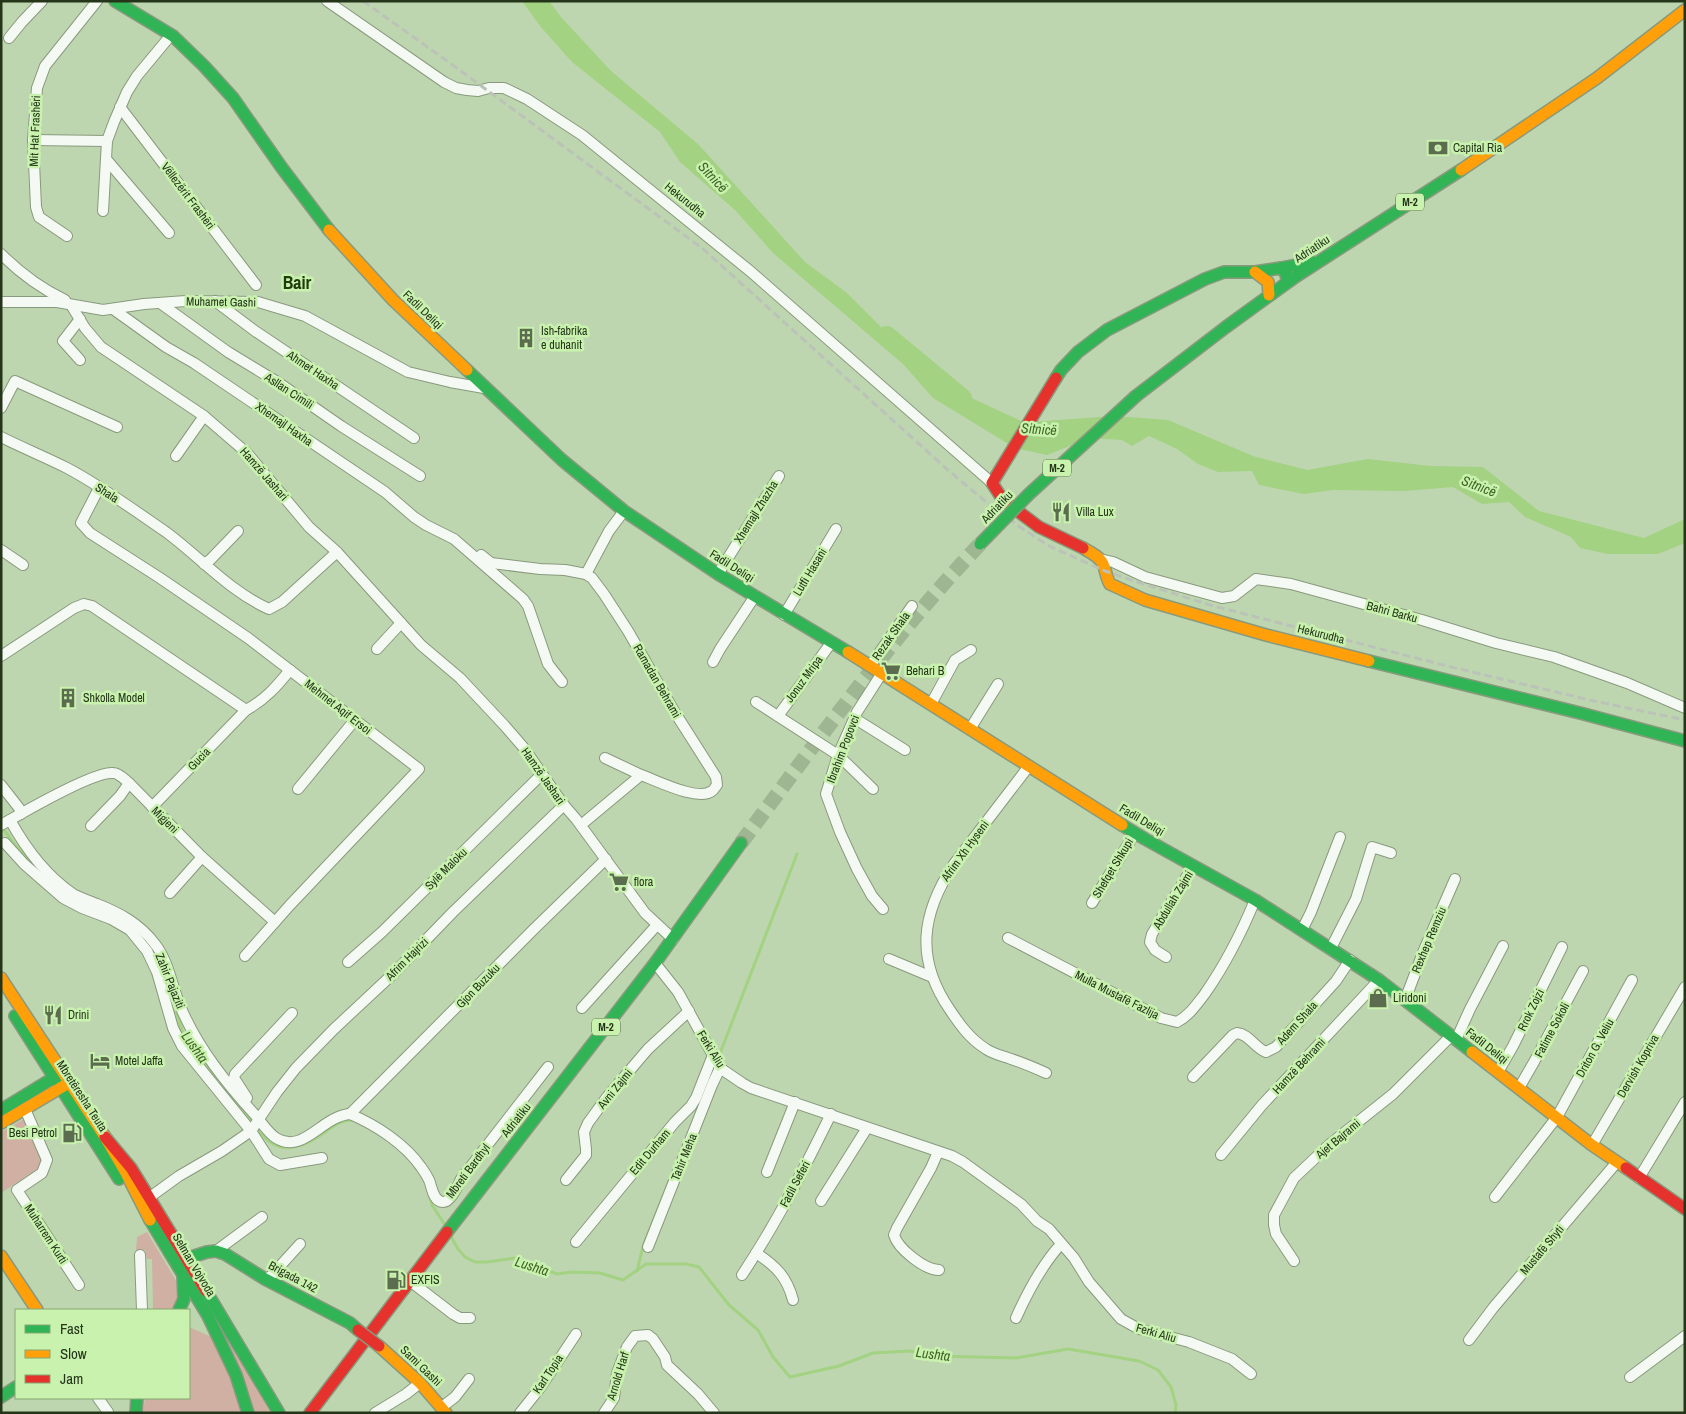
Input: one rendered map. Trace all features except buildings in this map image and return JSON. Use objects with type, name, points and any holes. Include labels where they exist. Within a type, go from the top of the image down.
[{"type":"main road","name":"Fadil Deliqi","points":[[115,1],[171,35],[204,66],[232,98],[333,236],[393,300],[562,460],[624,511],[718,574],[882,673],[1135,833],[1255,900],[1350,960],[1379,980],[1592,1145],[1685,1209]]},
{"type":"main road","name":"Adriatiku","points":[[980,544],[1028,495],[1136,396],[1208,340],[1318,261],[1562,104],[1630,54],[1685,10]]},
{"type":"main road","points":[[992,482],[1061,370],[1078,352],[1107,330],[1205,279],[1224,272],[1255,272],[1318,261]]},
{"type":"main road","points":[[1281,268],[1287,277],[1286,283]]},
{"type":"main road","points":[[1255,272],[1268,282],[1269,295]]},
{"type":"main road","name":"Hekurudha","points":[[992,482],[1003,500],[1039,527],[1082,547],[1100,559],[1110,584],[1145,600],[1266,635],[1571,710],[1685,741]]},
{"type":"main road","name":"Adriatiku","points":[[312,1410],[466,1206],[655,963],[741,844]]},
{"type":"main road","name":"Mbretëresha Teuta","points":[[1,978],[120,1181],[143,1209]]},
{"type":"main road","name":"Mbretëresha Teuta","points":[[1,994],[105,1137]]},
{"type":"main road","points":[[1,1123],[25,1109],[62,1080]]},
{"type":"main road","points":[[1,1110],[62,1080]]},
{"type":"main road","points":[[105,1137],[131,1168],[150,1197],[279,1413]]},
{"type":"main road","name":"Selman Vojvoda","points":[[105,1137],[126,1173],[143,1209],[201,1304],[236,1375],[248,1413]]},
{"type":"main road","points":[[188,1258],[216,1251]]},
{"type":"main road","name":"Brigada 142","points":[[216,1251],[350,1323],[379,1346]]},
{"type":"main road","points":[[1,1256],[36,1309]]},
{"type":"main road","points":[[180,1309],[184,1300],[182,1273]]},
{"type":"main road","points":[[190,1310],[201,1304]]},
{"type":"main road","name":"Sami Gashi","points":[[379,1346],[420,1383],[444,1410]]},
{"type":"main road","points":[[1,1397],[15,1388]]},
{"type":"main road","points":[[136,1413],[137,1399]]},
{"type":"main road","points":[[302,1413],[312,1410]]},
{"type":"street","points":[[9,38],[42,1]]},
{"type":"street","name":"Mit Hat Frashëri","points":[[66,236],[39,217],[36,199],[33,140],[37,88],[45,66],[97,1]]},
{"type":"street","name":"Hekurudha","points":[[327,1],[444,82],[456,88],[466,90],[478,91],[489,88],[504,88],[527,99],[582,135],[750,271],[992,482]]},
{"type":"street","points":[[103,211],[107,140],[120,107],[137,76],[171,35]]},
{"type":"street","name":"Vëllezërit Frashëri","points":[[120,107],[256,285]]},
{"type":"street","points":[[33,140],[107,140]]},
{"type":"street","points":[[106,160],[170,233]]},
{"type":"street","points":[[1,254],[50,293],[74,306]]},
{"type":"street","name":"Muhamet Gashi","points":[[1,302],[57,302],[102,310],[186,300],[258,302],[305,316],[408,372],[484,388]]},
{"type":"street","name":"Ahmet Haxha","points":[[214,301],[255,331],[414,438]]},
{"type":"street","name":"Asllan Cimili","points":[[160,303],[228,352],[279,383],[341,426],[420,476]]},
{"type":"street","name":"Hamzë Jashari","points":[[74,306],[85,328],[100,347],[204,416],[247,453],[309,528],[336,552],[421,645],[460,678],[524,748],[645,913],[673,939]]},
{"type":"street","name":"Xhemajl Haxha","points":[[113,309],[385,492],[414,517],[471,548],[491,563],[586,574]]},
{"type":"street","points":[[80,318],[63,341],[80,360]]},
{"type":"street","points":[[1,408],[15,381],[118,427]]},
{"type":"street","points":[[176,456],[204,416]]},
{"type":"street","name":"Shala","points":[[1,437],[66,468],[99,488],[165,532],[218,577],[255,603],[269,609],[282,602],[336,552]]},
{"type":"street","name":"Xhemajl Zhazha","points":[[718,574],[779,476]]},
{"type":"street","name":"Mehmet Aqif Ersoi","points":[[99,488],[80,523],[90,533],[248,638],[418,769],[245,956]]},
{"type":"street","points":[[586,574],[609,531],[624,511]]},
{"type":"street","name":"Lutfi Hasani","points":[[784,614],[836,529]]},
{"type":"street","points":[[204,564],[238,531]]},
{"type":"street","name":"Xhemajl Haxha","points":[[454,539],[526,602],[548,664],[562,682]]},
{"type":"street","points":[[1,550],[23,565]]},
{"type":"street","name":"Bahri Barku","points":[[1100,559],[1114,562],[1145,577],[1222,598],[1234,596],[1256,579],[1291,584],[1422,620],[1496,643],[1554,657],[1627,683],[1685,708]]},
{"type":"street","name":"Ramadan Behrami","points":[[586,574],[592,578],[604,594],[628,631],[674,711],[716,777],[717,785],[706,794],[693,794],[642,775],[605,758]]},
{"type":"street","name":"Fadil Deliqi","points":[[713,662],[755,596]]},
{"type":"street","points":[[1,656],[74,608],[84,604],[92,606],[246,710]]},
{"type":"street","name":"Rezak Shala","points":[[870,666],[912,606]]},
{"type":"street","points":[[377,649],[402,623]]},
{"type":"street","name":"Jonuz Mripa","points":[[778,716],[831,643]]},
{"type":"street","points":[[931,704],[955,660],[971,650]]},
{"type":"street","name":"Gucia","points":[[152,807],[246,710],[273,691],[290,670]]},
{"type":"street","name":"Ibrahim Popovci","points":[[882,673],[854,718],[838,755],[826,794],[857,869],[872,896],[883,909]]},
{"type":"street","points":[[970,729],[998,684]]},
{"type":"street","name":"Jonuz Mripa","points":[[756,702],[838,755],[873,789]]},
{"type":"street","points":[[854,718],[905,750]]},
{"type":"street","points":[[298,789],[354,721]]},
{"type":"street","name":"Afrim Xh Hyseni","points":[[1029,766],[954,864],[939,890],[929,915],[926,930],[927,958],[932,976],[943,1000],[964,1030],[976,1042],[988,1051],[1046,1073]]},
{"type":"street","name":"Migjeni","points":[[21,814],[59,793],[104,774],[113,773],[129,783],[202,857],[275,922]]},
{"type":"street","name":"Sylë Maloku","points":[[348,962],[382,932],[542,774]]},
{"type":"street","points":[[581,825],[642,775]]},
{"type":"street","points":[[91,826],[120,796],[129,783]]},
{"type":"street","points":[[1,785],[19,808],[21,814],[5,822]]},
{"type":"street","name":"Afrim Hajrizi","points":[[150,1197],[179,1176],[222,1151],[251,1131],[277,1092],[296,1068],[564,805]]},
{"type":"street","name":"Zahir Pajaziti","points":[[5,822],[49,874],[74,894],[118,912],[133,921],[156,944],[180,1005],[195,1036],[245,1105]]},
{"type":"street","name":"Shefqet Shkupi","points":[[1092,903],[1135,833]]},
{"type":"street","points":[[1302,930],[1311,912],[1340,837]]},
{"type":"street","points":[[5,843],[24,864],[63,898],[82,908],[111,919],[130,930],[147,951],[157,972],[173,1028],[182,1046],[251,1131],[269,1159],[280,1165],[322,1158]]},
{"type":"street","points":[[1331,948],[1356,899],[1372,847],[1391,853]]},
{"type":"street","points":[[170,893],[202,857]]},
{"type":"street","name":"Gjon Buzuku","points":[[350,1114],[606,859]]},
{"type":"street","name":"Abdullah Zajmi","points":[[1166,956],[1155,950],[1150,942],[1152,934],[1193,866]]},
{"type":"street","name":"Rexhep Remziu","points":[[1405,1000],[1424,950],[1455,879]]},
{"type":"street","name":"Mulla Mustafë Fazlija","points":[[1008,938],[1161,1018],[1177,1022],[1191,1012],[1228,958],[1255,900]]},
{"type":"street","points":[[582,1008],[657,925]]},
{"type":"street","points":[[1453,1038],[1503,946]]},
{"type":"street","name":"Rrok Zojzi","points":[[1498,1072],[1562,947]]},
{"type":"street","points":[[889,959],[932,976]]},
{"type":"street","name":"Adem Shala","points":[[1193,1077],[1234,1034],[1237,1033],[1245,1036],[1262,1050],[1270,1050],[1276,1047],[1336,981],[1350,960]]},
{"type":"street","name":"Ferki Aliu","points":[[655,963],[678,992],[717,1062],[737,1080],[751,1088],[831,1114],[963,1162],[1021,1204],[1054,1235],[1074,1258],[1090,1282],[1122,1319],[1130,1325],[1146,1332],[1189,1342],[1232,1359],[1251,1374]]},
{"type":"street","name":"Fatime Sokoli","points":[[1519,1088],[1583,971]]},
{"type":"street","name":"Hamzë Behrami","points":[[1222,1155],[1268,1099],[1379,980]]},
{"type":"street","name":"Driton G. Veliu","points":[[1556,1117],[1632,980]]},
{"type":"street","name":"Dervish Kopriva","points":[[1592,1145],[1685,988]]},
{"type":"street","name":"Avni Zajmi","points":[[566,1180],[586,1154],[584,1132],[588,1123],[607,1097],[648,1049],[689,1011]]},
{"type":"street","points":[[292,1013],[235,1074],[234,1078],[247,1098],[245,1105],[277,1139],[288,1142],[295,1142],[310,1135],[333,1118],[350,1114]]},
{"type":"street","points":[[182,1046],[195,1036]]},
{"type":"street","name":"Ajet Bajrami","points":[[1294,1261],[1276,1234],[1274,1225],[1274,1214],[1294,1178],[1329,1145],[1393,1094],[1453,1038]]},
{"type":"street","name":"Edit Durham","points":[[576,1242],[675,1122],[691,1106],[717,1062]]},
{"type":"street","name":"Tahir Meha","points":[[648,1247],[712,1085],[717,1062]]},
{"type":"street","name":"Mbreti Bardhyl","points":[[350,1114],[374,1126],[398,1144],[419,1165],[428,1179],[434,1195],[438,1201],[443,1202],[451,1196],[461,1179],[548,1067]]},
{"type":"street","points":[[766,1172],[795,1102]]},
{"type":"street","points":[[1639,1178],[1685,1102]]},
{"type":"street","name":"Muharrem Kurti","points":[[25,1109],[47,1160],[42,1172],[17,1190],[79,1286]]},
{"type":"street","name":"Fadil Seferi","points":[[742,1275],[783,1208],[831,1114]]},
{"type":"street","points":[[1495,1197],[1556,1117]]},
{"type":"street","points":[[821,1201],[867,1128]]},
{"type":"street","points":[[938,1152],[894,1235],[899,1245],[912,1256],[929,1268],[939,1270]]},
{"type":"street","name":"Mustafë Shyti","points":[[1470,1340],[1493,1308],[1617,1162]]},
{"type":"street","points":[[216,1251],[262,1217]]},
{"type":"street","points":[[265,1279],[271,1276],[300,1244]]},
{"type":"street","points":[[1016,1318],[1026,1295],[1041,1270],[1061,1244]]},
{"type":"street","points":[[756,1254],[768,1261],[782,1274],[789,1286],[793,1300]]},
{"type":"street","points":[[140,1255],[142,1309]]},
{"type":"street","points":[[410,1281],[453,1314],[460,1318],[470,1318]]},
{"type":"street","name":"Karl Topia","points":[[520,1413],[540,1388],[576,1334]]},
{"type":"street","name":"Arnold Harf","points":[[604,1413],[614,1398],[617,1373],[627,1347],[635,1336],[648,1335],[653,1339],[665,1357],[667,1365],[698,1394],[714,1413]]},
{"type":"street","points":[[1630,1377],[1685,1336]]},
{"type":"street","name":"Sami Gashi","points":[[444,1410],[469,1379]]},
{"type":"street","points":[[375,1413],[420,1383]]},
{"type":"street","points":[[99,1399],[108,1412]]},
{"type":"shaded area","points":[[24,1119],[43,1157],[41,1167],[1,1193],[1,1132]]},
{"type":"shaded area","points":[[147,1232],[181,1289],[175,1309],[153,1309],[152,1259],[147,1259],[145,1250],[136,1250],[137,1237]]},
{"type":"shaded area","points":[[190,1327],[234,1347],[270,1413],[143,1413],[145,1399],[190,1399]]},
{"type":"water","points":[[522,1],[549,1],[561,17],[611,71],[699,145],[805,262],[847,293],[930,374],[965,395],[1021,421],[1031,422],[1114,416],[1168,420],[1253,456],[1307,470],[1368,459],[1430,466],[1483,467],[1539,511],[1644,538],[1685,519],[1685,543],[1658,554],[1608,554],[1580,548],[1571,537],[1525,517],[1509,502],[1482,504],[1453,487],[1405,491],[1333,490],[1304,494],[1259,485],[1252,471],[1218,472],[1198,464],[1177,449],[1149,436],[1132,446],[1122,440],[1090,438],[1047,455],[1015,448],[933,398],[903,364],[773,253],[735,210],[680,162],[660,132],[572,62],[540,26]]},
{"type":"waterway","name":"Sitnicë","points":[[887,335],[963,398]]},
{"type":"waterway","name":"Lushta","points":[[2,827],[15,845],[37,868]]},
{"type":"waterway","points":[[719,1056],[797,854]]},
{"type":"waterway","name":"Lushta","points":[[161,968],[169,988]]},
{"type":"waterway","name":"Lushta","points":[[173,1001],[183,1034],[216,1076]]},
{"type":"waterway","points":[[706,1086],[714,1066]]},
{"type":"waterway","name":"Lushta","points":[[226,1089],[264,1137],[278,1146],[290,1148],[302,1145],[339,1123],[354,1120]]},
{"type":"waterway","points":[[637,1271],[643,1246],[673,1171]]},
{"type":"waterway","name":"Lushta","points":[[430,1196],[432,1205],[445,1225]]},
{"type":"waterway","name":"Lushta","points":[[450,1235],[465,1257],[475,1262],[515,1258],[557,1274],[572,1272],[600,1273],[623,1280],[646,1264],[686,1264],[699,1267],[729,1305],[758,1330],[773,1357],[790,1377],[839,1366],[873,1353],[910,1351],[936,1356],[1016,1358],[1068,1349],[1139,1361],[1158,1370],[1171,1387],[1176,1405],[1175,1413]]},
{"type":"tunnel","points":[[741,843],[886,653],[980,544]]},
{"type":"railway","points":[[363,1],[702,248],[949,471],[985,501],[1049,546],[1105,571],[1210,605],[1447,666],[1594,701],[1685,720]]},
{"type":"traffic: fast","points":[[115,1],[173,36],[204,66],[233,98],[282,168],[329,230]]},
{"type":"traffic: fast","points":[[1136,396],[1295,277],[1461,170]]},
{"type":"traffic: fast","points":[[1281,268],[1312,262]]},
{"type":"traffic: fast","points":[[1056,378],[1078,352],[1107,330],[1205,279],[1224,272],[1255,272],[1281,268],[1287,278]]},
{"type":"traffic: fast","points":[[467,370],[562,460],[624,511],[718,574],[848,652]]},
{"type":"traffic: fast","points":[[980,544],[1028,495],[1136,396]]},
{"type":"traffic: fast","points":[[1369,661],[1685,741]]},
{"type":"traffic: fast","points":[[1122,825],[1255,900],[1379,980],[1472,1052]]},
{"type":"traffic: fast","points":[[447,1232],[655,963],[741,843]]},
{"type":"traffic: fast","points":[[15,1016],[119,1179]]},
{"type":"traffic: fast","points":[[1,1110],[60,1074]]},
{"type":"traffic: fast","points":[[150,1220],[208,1316],[236,1375],[248,1413]]},
{"type":"traffic: fast","points":[[188,1258],[216,1251],[225,1254],[265,1279],[350,1323],[358,1330]]},
{"type":"traffic: fast","points":[[179,1309],[184,1299],[183,1276]]},
{"type":"traffic: fast","points":[[206,1291],[279,1413]]},
{"type":"traffic: fast","points":[[1,1397],[15,1388]]},
{"type":"traffic: fast","points":[[136,1413],[137,1399]]},
{"type":"traffic: slow","points":[[1461,170],[1597,78],[1685,10]]},
{"type":"traffic: slow","points":[[329,230],[393,300],[467,370]]},
{"type":"traffic: slow","points":[[1255,272],[1268,282],[1269,295]]},
{"type":"traffic: slow","points":[[1083,548],[1102,561],[1110,584],[1145,600],[1266,635],[1369,661]]},
{"type":"traffic: slow","points":[[848,652],[1122,825]]},
{"type":"traffic: slow","points":[[1,978],[105,1137],[150,1220]]},
{"type":"traffic: slow","points":[[1472,1052],[1592,1145],[1626,1168]]},
{"type":"traffic: slow","points":[[1,1123],[67,1084]]},
{"type":"traffic: slow","points":[[1,1256],[36,1309]]},
{"type":"traffic: slow","points":[[379,1346],[420,1383],[446,1413]]},
{"type":"traffic: jam","points":[[1056,378],[992,483],[1003,500],[1039,527],[1083,548]]},
{"type":"traffic: jam","points":[[105,1137],[131,1168],[206,1291]]},
{"type":"traffic: jam","points":[[1626,1168],[1685,1209]]},
{"type":"traffic: jam","points":[[310,1413],[447,1232]]},
{"type":"traffic: jam","points":[[358,1330],[379,1346]]},
{"type":"place","name":"Capital Ria","points":[[1438,148]]},
{"type":"place","name":"Ish-fabrika e duhanit","points":[[526,338]]},
{"type":"place","name":"Villa Lux","points":[[1061,512]]},
{"type":"place","name":"Behari B","points":[[891,671]]},
{"type":"place","name":"Shkolla Model","points":[[68,698]]},
{"type":"place","name":"flora","points":[[619,882]]},
{"type":"place","name":"Liridoni","points":[[1378,998]]},
{"type":"place","name":"Drini","points":[[53,1015]]},
{"type":"place","name":"Motel Jaffa","points":[[100,1061]]},
{"type":"place","name":"Besi Petrol","points":[[72,1133]]},
{"type":"place","name":"EXFIS","points":[[396,1280]]},
{"type":"district","name":"Bair","points":[[297,283]]}]
